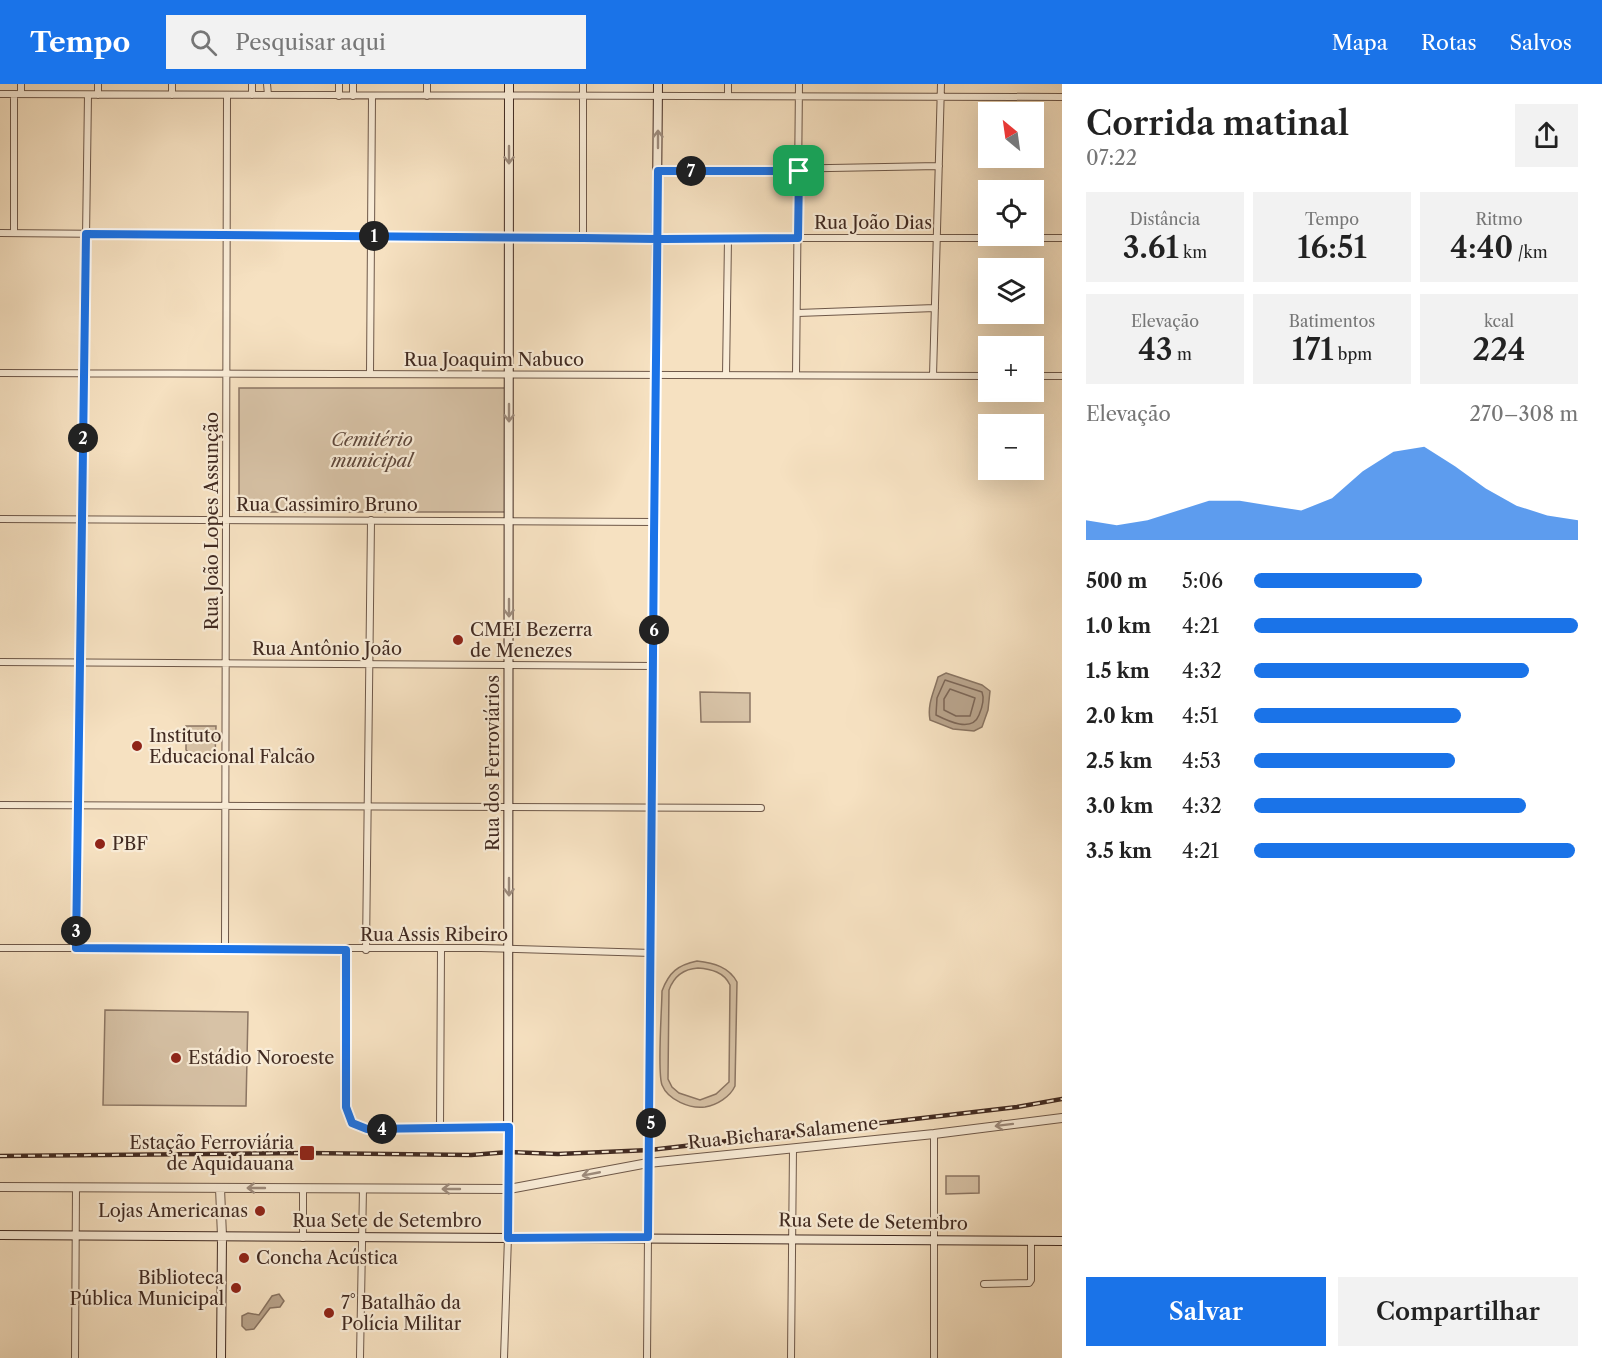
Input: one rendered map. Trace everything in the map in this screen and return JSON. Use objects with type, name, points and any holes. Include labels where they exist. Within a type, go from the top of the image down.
[{"type":"main road","name":"Rua dos Ferroviários","points":[[509,84],[509,1189]]},
{"type":"main road","points":[[648,1237],[658,84]]},
{"type":"main road","points":[[508,1238],[509,1189]]},
{"type":"main road","name":"Rua Sete de Setembro","points":[[0,1235],[1062,1241]]},
{"type":"main road","points":[[221,1358],[222,1236]]},
{"type":"street","points":[[14,233],[17,94],[21,84]]},
{"type":"street","points":[[98,84],[98,94]]},
{"type":"street","points":[[172,84],[172,95]]},
{"type":"street","points":[[252,84],[252,95]]},
{"type":"street","points":[[267,84],[268,95]]},
{"type":"street","points":[[339,84],[339,96]]},
{"type":"street","points":[[353,84],[353,96]]},
{"type":"street","points":[[427,96],[428,84]]},
{"type":"street","points":[[583,84],[583,238]]},
{"type":"street","points":[[728,84],[728,95]]},
{"type":"street","points":[[796,375],[800,84]]},
{"type":"street","points":[[933,376],[941,84]]},
{"type":"street","points":[[0,94],[339,96],[658,94],[1062,97]]},
{"type":"street","points":[[76,948],[88,94]]},
{"type":"street","name":"Rua João Lopes Assunção","points":[[225,948],[227,95]]},
{"type":"street","points":[[370,374],[369,236],[372,96]]},
{"type":"street","points":[[658,171],[799,171],[939,166]]},
{"type":"street","name":"Rua João Dias","points":[[0,233],[657,239],[1062,238]]},
{"type":"street","points":[[726,375],[728,239]]},
{"type":"street","points":[[798,313],[935,308]]},
{"type":"street","name":"Rua Joaquim Nabuco","points":[[0,373],[978,376]]},
{"type":"street","points":[[1044,376],[1062,376]]},
{"type":"street","name":"Rua Cassimiro Bruno","points":[[0,519],[655,522]]},
{"type":"street","points":[[366,950],[370,520]]},
{"type":"street","name":"Rua Antônio João","points":[[0,662],[654,666]]},
{"type":"street","points":[[0,805],[761,808]]},
{"type":"street","name":"Rua Assis Ribeiro","points":[[0,948],[441,949],[652,953]]},
{"type":"street","points":[[440,1128],[441,949]]},
{"type":"street","points":[[346,950],[346,1107],[352,1123],[367,1129],[509,1127]]},
{"type":"street","name":"Rua Bichara Salamene","points":[[0,1187],[509,1189],[648,1163],[934,1134],[1062,1118]]},
{"type":"street","points":[[934,1134],[934,1358]]},
{"type":"street","points":[[791,1358],[793,1148]]},
{"type":"street","points":[[75,1358],[76,1187]]},
{"type":"street","points":[[220,1188],[222,1236]]},
{"type":"street","points":[[303,1188],[303,1238]]},
{"type":"street","points":[[360,1358],[363,1188]]},
{"type":"street","points":[[647,1358],[648,1237]]},
{"type":"street","points":[[504,1358],[508,1238]]},
{"type":"street","points":[[984,1284],[1029,1283],[1031,1280],[1031,1240]]},
{"type":"green space","name":"Cemitério municipal","points":[[239,388],[505,388],[505,512],[239,512]]},
{"type":"green space","points":[[700,692],[750,693],[750,722],[701,722]]},
{"type":"green space","points":[[186,726],[216,726],[215,758],[194,757],[186,750]]},
{"type":"green space","points":[[697,961],[720,967],[730,973],[737,982],[735,1086],[723,1100],[705,1107],[686,1105],[674,1099],[665,1090],[661,1078],[662,991],[675,970]],"holes":[[[698,968],[721,974],[730,985],[729,1082],[716,1094],[700,1100],[679,1093],[668,1079],[669,990],[676,977]]]},
{"type":"green space","name":"Estádio Noroeste","points":[[105,1010],[248,1012],[246,1106],[103,1105]]},
{"type":"green space","points":[[946,1176],[979,1176],[979,1193],[946,1194]]},
{"type":"water","points":[[946,673],[982,685],[990,691],[988,710],[982,727],[974,731],[953,729],[930,720],[930,703],[938,677]]},
{"type":"water","points":[[279,1294],[284,1301],[280,1307],[270,1308],[254,1329],[246,1330],[242,1326],[242,1316],[248,1313],[259,1315],[272,1296]]},
{"type":"railway","points":[[0,1156],[307,1153],[471,1155],[509,1152],[558,1154],[650,1150],[1017,1107],[1062,1099]]},
{"type":"place","name":"CMEI Bezerra de Menezes","points":[[458,640]]},
{"type":"place","name":"Instituto Educacional Falcão","points":[[137,746]]},
{"type":"place","name":"PBF","points":[[100,844]]},
{"type":"place","name":"Estádio Noroeste","points":[[176,1058]]},
{"type":"place","name":"Estação Ferroviária de Aquidauana","points":[[307,1153]]},
{"type":"place","name":"Lojas Americanas","points":[[260,1211]]},
{"type":"place","name":"Concha Acústica","points":[[244,1258]]},
{"type":"place","name":"Biblioteca Pública Municipal","points":[[236,1288]]},
{"type":"place","name":"7° Batalhão da Polícia Militar","points":[[329,1313]]},
{"type":"route","points":[[799,171],[658,171],[657,239],[656,482],[654,537],[651,1123],[648,1163],[648,1237],[508,1238],[509,1127],[367,1129],[352,1123],[346,1107],[346,950],[76,948],[86,234],[657,239],[798,238],[799,171]]}]
